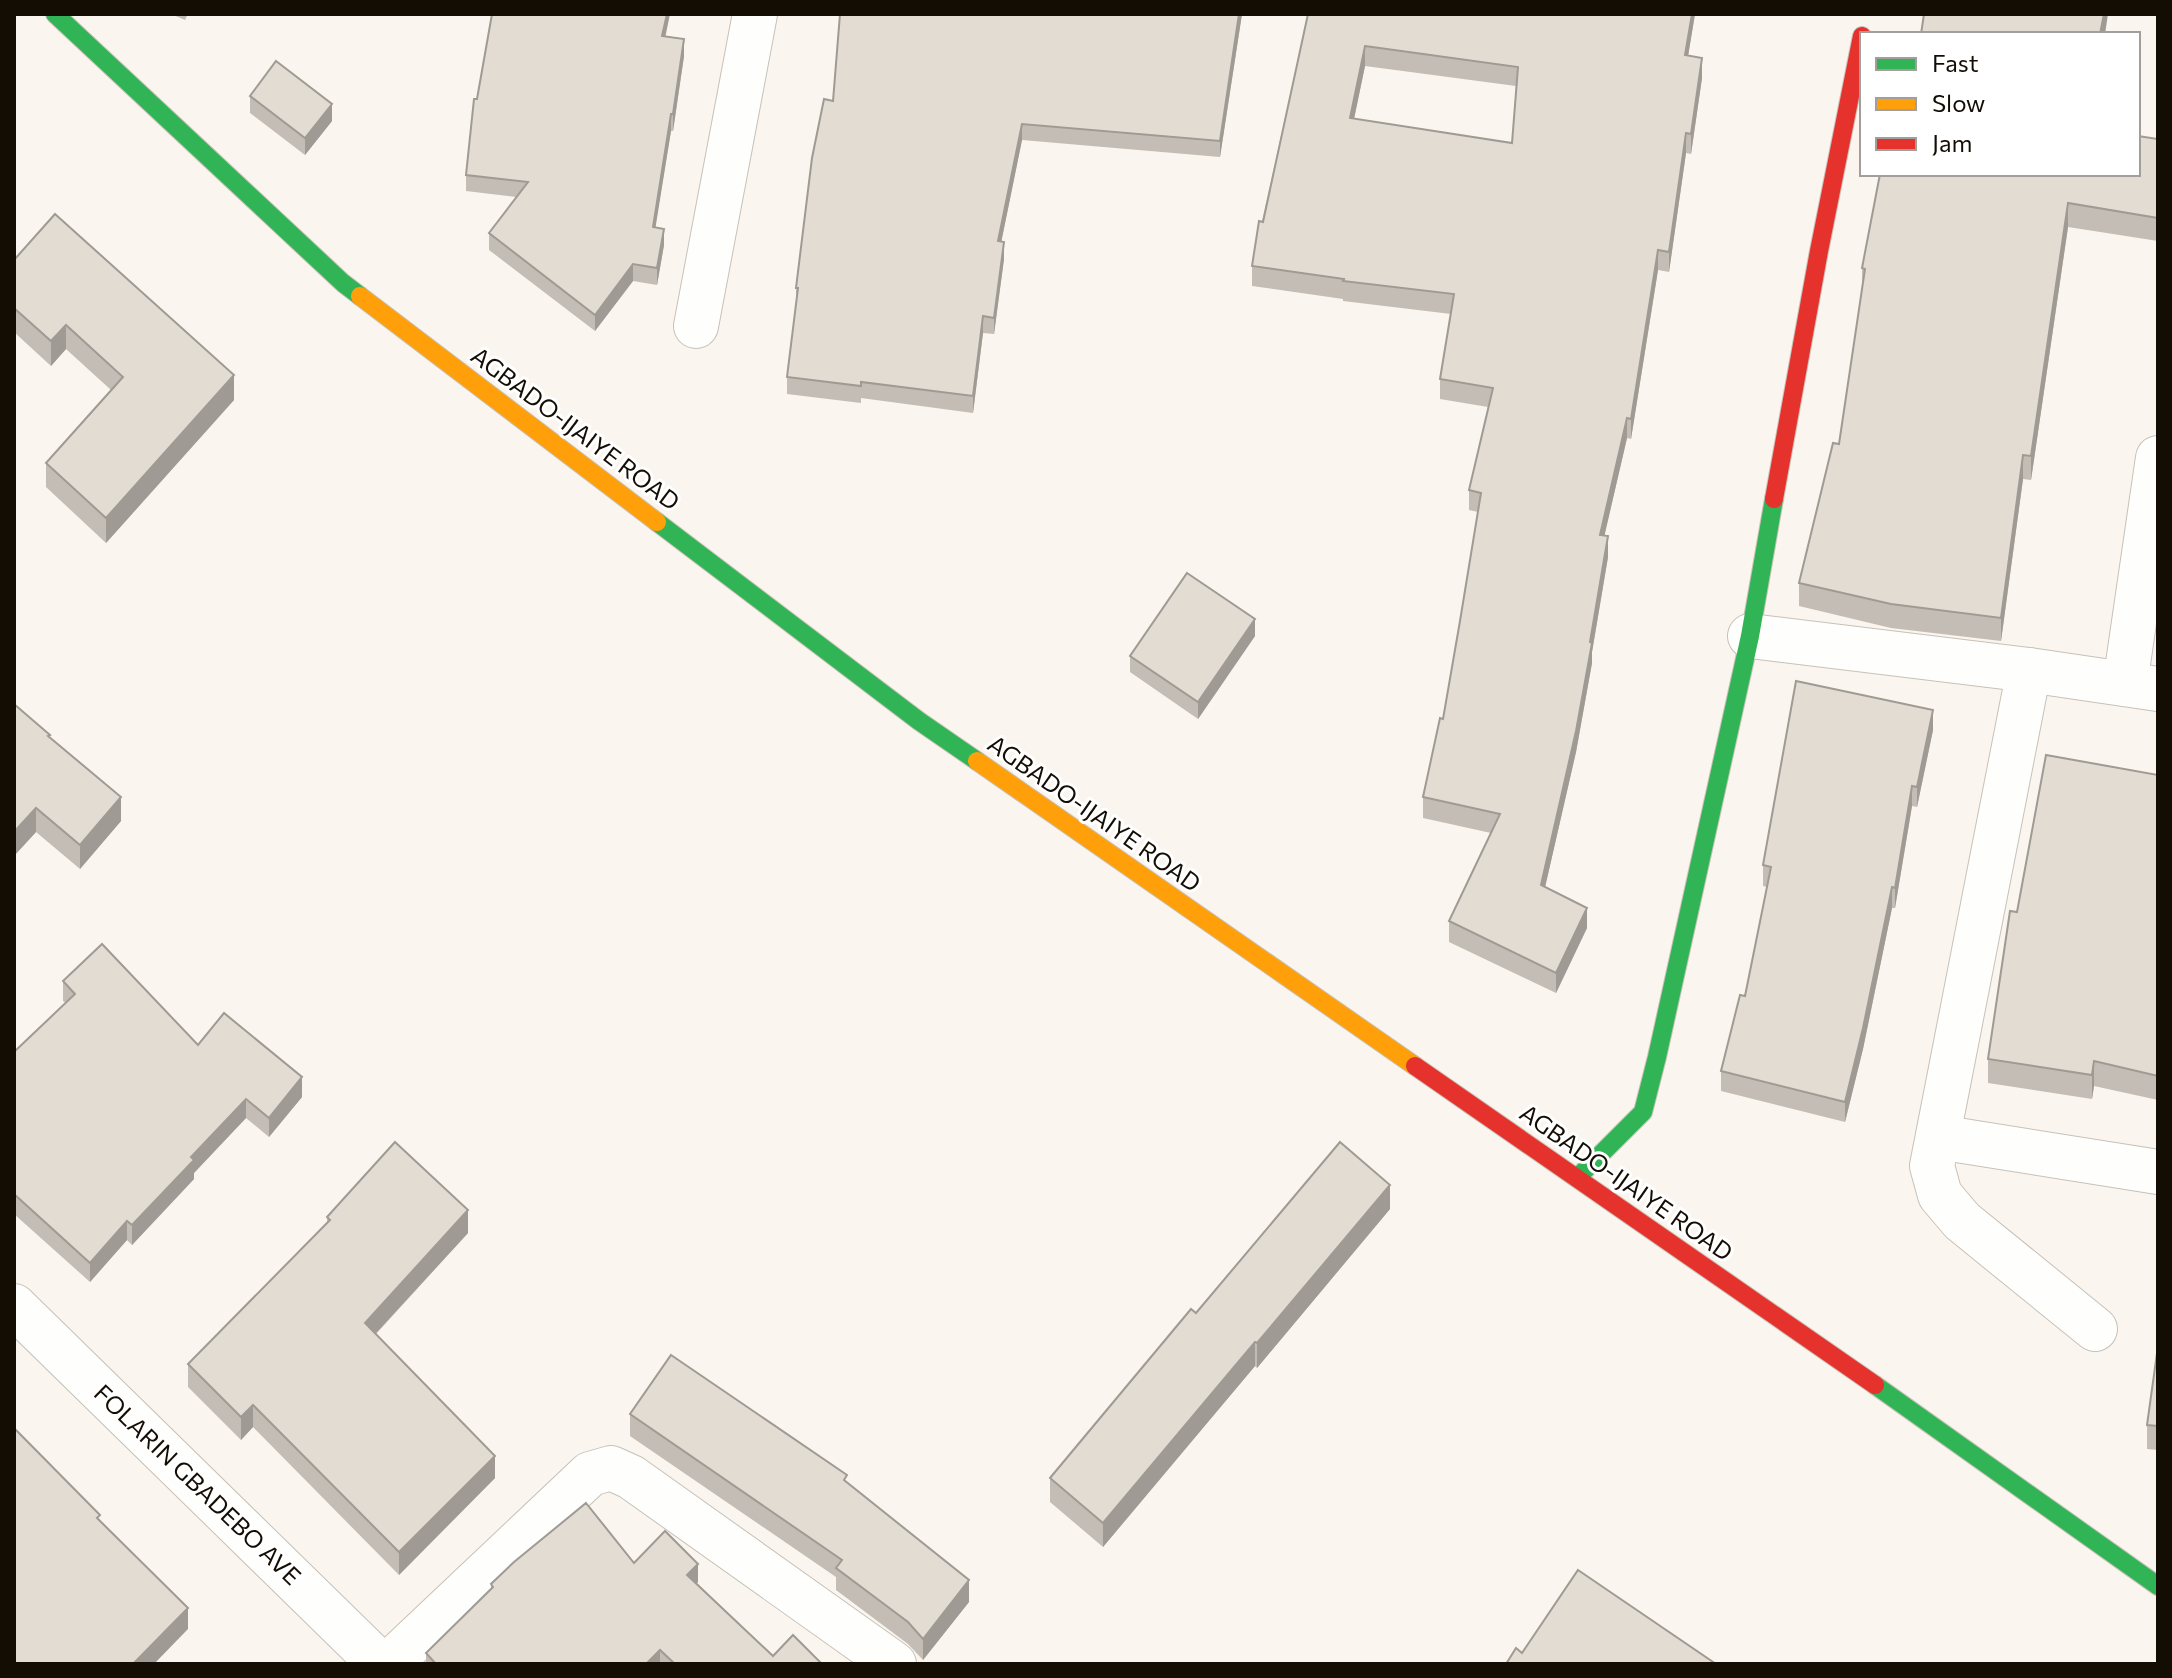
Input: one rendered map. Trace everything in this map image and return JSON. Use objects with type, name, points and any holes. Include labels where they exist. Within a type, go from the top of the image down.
[{"type":"street","name":"AGBADO-IJAIYE ROAD","points":[[55,14],[343,283],[919,721],[2158,1586]]},
{"type":"street","points":[[696,326],[755,14]]},
{"type":"street","points":[[1577,1178],[1643,1112],[1657,1057],[1750,636],[1819,251],[1860,45]]},
{"type":"street","points":[[1750,636],[2142,686],[2158,458]]},
{"type":"street","points":[[2029,670],[1932,1166],[1940,1195],[1954,1213],[2095,1329]]},
{"type":"street","points":[[1938,1137],[2158,1172]]},
{"type":"street","name":"FOLARIN GBADEBO AVE","points":[[14,1306],[380,1664]]},
{"type":"street","points":[[389,1664],[590,1474],[611,1468],[631,1477],[894,1664]]},
{"type":"building","points":[[492,14],[667,14],[662,36],[684,39],[653,227],[664,229],[657,268],[633,264],[595,315],[489,233],[528,182],[466,175],[474,99],[477,99]]},
{"type":"building","points":[[840,14],[1239,14],[1220,141],[1022,124],[998,241],[1004,242],[994,318],[983,316],[973,396],[861,382],[861,386],[787,377],[812,158],[824,99],[833,101]]},
{"type":"building","points":[[1308,14],[1692,14],[1685,55],[1702,58],[1691,134],[1686,133],[1669,252],[1658,250],[1631,419],[1627,418],[1600,535],[1608,536],[1592,643],[1576,731],[1541,885],[1587,908],[1556,973],[1449,921],[1500,814],[1423,797],[1440,718],[1443,719],[1460,621],[1481,493],[1469,490],[1493,388],[1440,379],[1454,294],[1252,266],[1259,221],[1263,222]],"holes":[[[1365,46],[1518,67],[1512,143],[1350,118]]]},
{"type":"building","points":[[1924,14],[2104,14],[2100,32],[1921,32]]},
{"type":"building","points":[[276,61],[332,104],[305,138],[250,96]]},
{"type":"building","points":[[2140,136],[2158,139],[2158,218],[2068,203],[2031,456],[2023,455],[2001,618],[1891,604],[1799,583],[1833,443],[1839,444],[1865,269],[1862,268],[1880,176],[2140,176]]},
{"type":"building","points":[[55,214],[234,375],[106,518],[46,463],[123,377],[66,325],[51,341],[14,308],[14,260]]},
{"type":"building","points":[[1187,573],[1255,619],[1198,702],[1130,656]]},
{"type":"building","points":[[1796,681],[1933,710],[1917,787],[1912,786],[1895,888],[1892,887],[1845,1102],[1721,1071],[1740,995],[1745,996],[1771,867],[1763,865]]},
{"type":"building","points":[[14,704],[121,797],[80,845],[36,808],[14,832]]},
{"type":"building","points":[[2046,755],[2158,775],[2158,1076],[2094,1061],[2092,1075],[1988,1059],[2010,911],[2017,912]]},
{"type":"building","points":[[102,944],[198,1045],[224,1013],[302,1077],[269,1118],[246,1099],[191,1157],[194,1160],[132,1225],[127,1221],[90,1263],[14,1194],[14,1052],[75,994],[63,981]]},
{"type":"building","points":[[395,1142],[468,1210],[365,1323],[495,1456],[399,1552],[253,1405],[241,1417],[188,1364],[330,1220],[327,1217]]},
{"type":"building","points":[[1340,1142],[1390,1185],[1103,1523],[1050,1478],[1191,1309],[1196,1313]]},
{"type":"building","points":[[2158,1346],[2158,1426],[2147,1425]]},
{"type":"building","points":[[671,1355],[847,1475],[844,1480],[969,1580],[923,1639],[908,1622],[836,1568],[842,1560],[630,1414]]},
{"type":"building","points":[[14,1428],[100,1515],[97,1518],[188,1608],[133,1664],[14,1664]]},
{"type":"building","points":[[586,1503],[634,1563],[665,1531],[698,1564],[687,1575],[773,1656],[793,1635],[822,1664],[675,1664],[660,1650],[646,1664],[436,1664],[426,1653],[514,1562]]},
{"type":"building","points":[[1578,1570],[1716,1664],[1506,1664],[1516,1648],[1522,1653]]},
{"type":"traffic: fast","points":[[55,14],[360,296]]},
{"type":"traffic: fast","points":[[1577,1178],[1643,1112],[1750,636],[1774,499]]},
{"type":"traffic: fast","points":[[657,522],[919,721],[977,761]]},
{"type":"traffic: fast","points":[[1875,1385],[2158,1586]]},
{"type":"traffic: slow","points":[[360,296],[657,522]]},
{"type":"traffic: slow","points":[[977,761],[1415,1066]]},
{"type":"traffic: jam","points":[[1774,499],[1860,46]]},
{"type":"traffic: jam","points":[[1415,1066],[1875,1385]]}]
